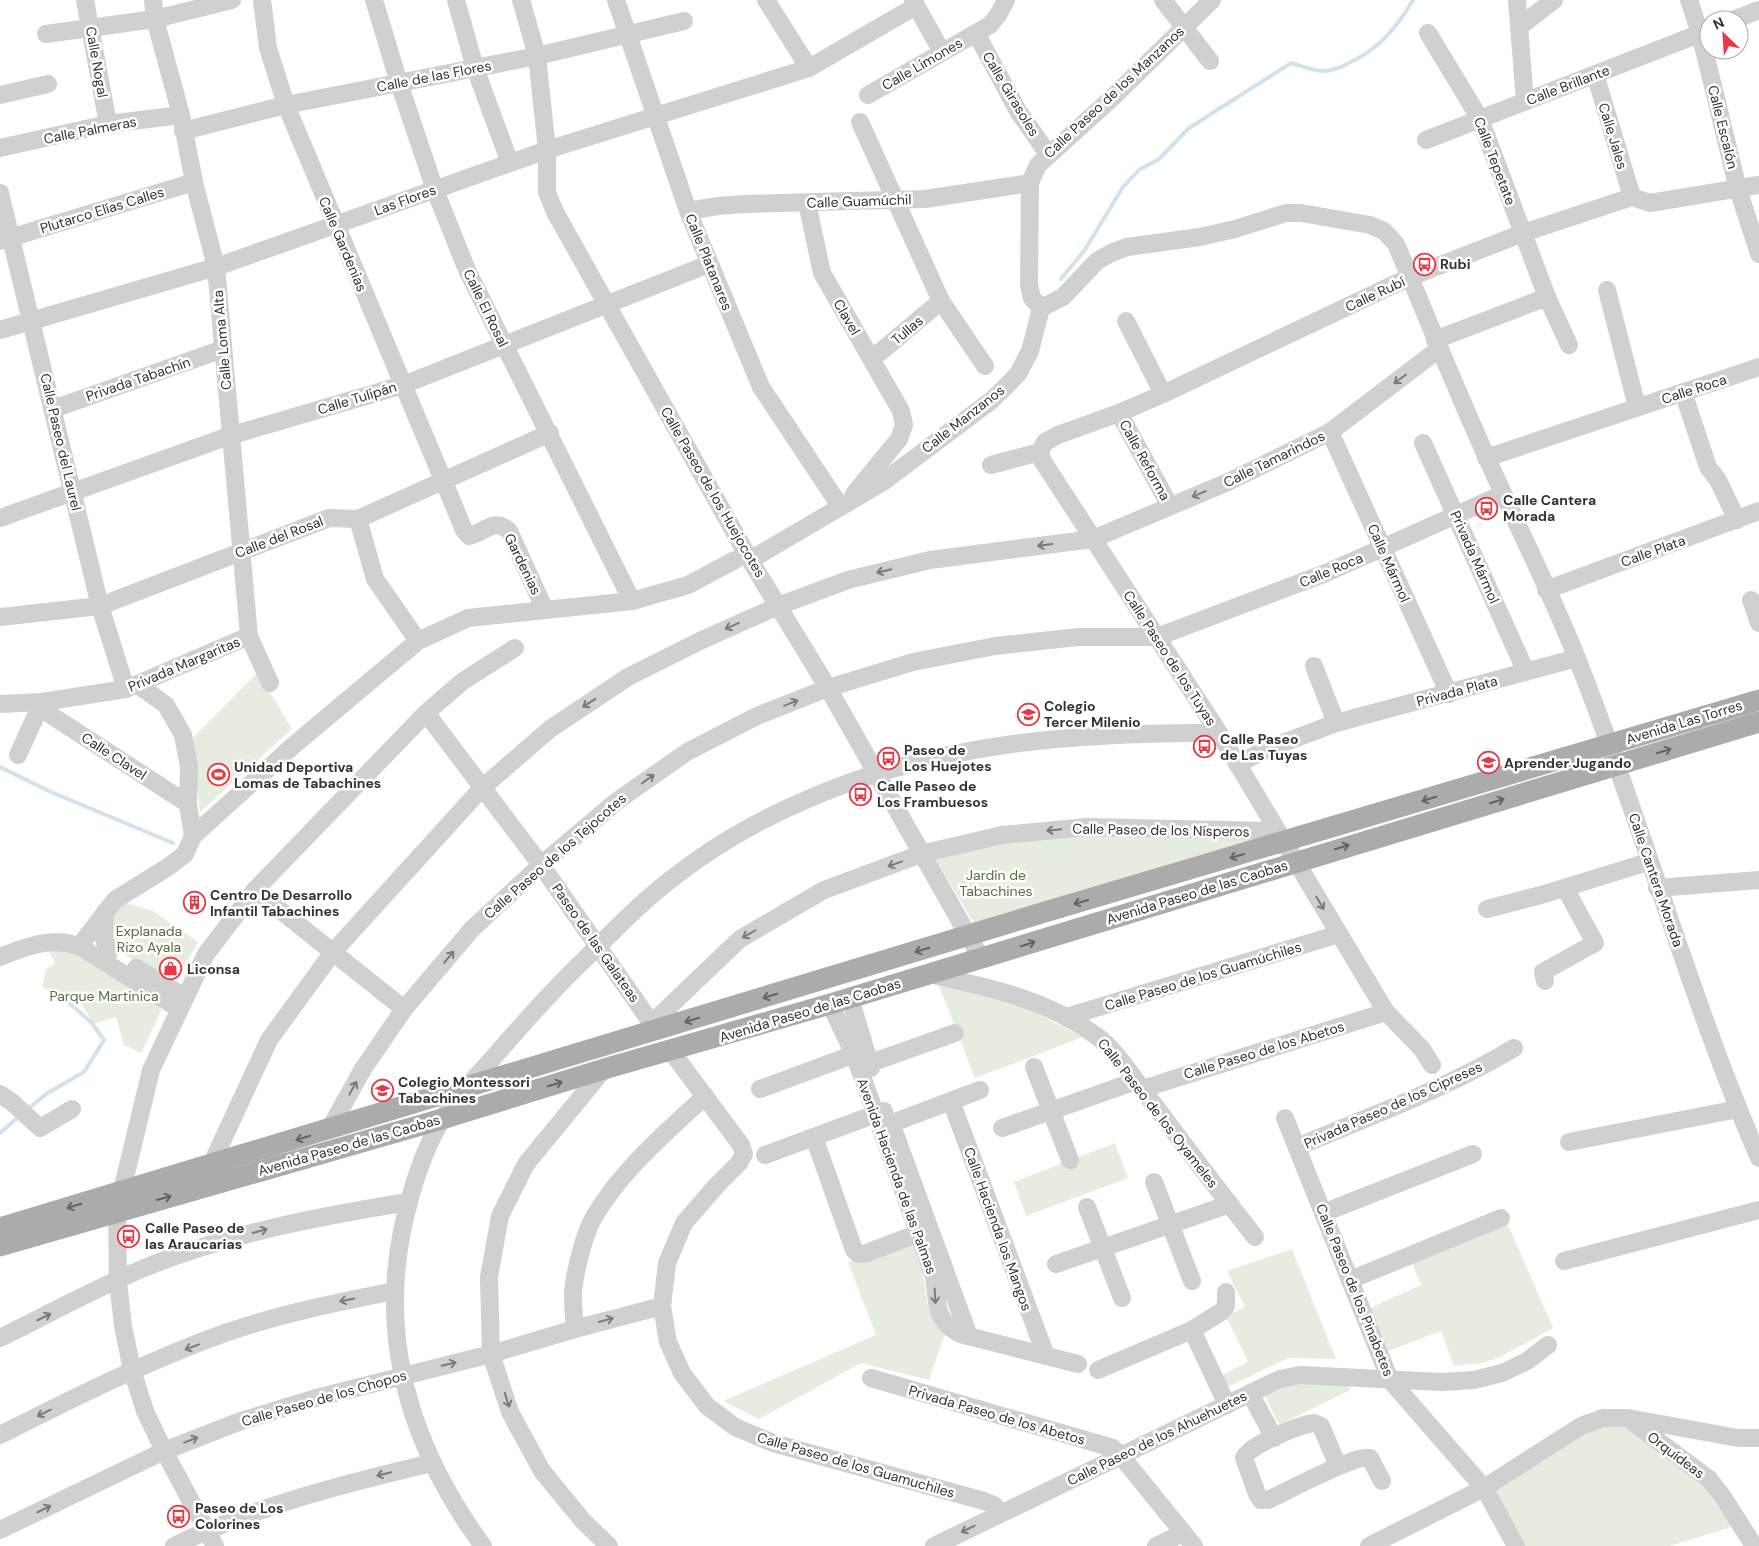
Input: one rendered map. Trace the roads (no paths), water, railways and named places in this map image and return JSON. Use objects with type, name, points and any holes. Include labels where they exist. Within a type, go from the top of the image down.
[{"type":"main road","name":"Avenida Las Torres","points":[[1610,744],[1759,700]]},
{"type":"main road","name":"Avenida Las Torres","points":[[1617,765],[1759,722]]},
{"type":"main road","name":"Avenida Paseo de las Caobas","points":[[0,1246],[119,1202],[211,1165],[329,1130],[654,1027],[739,1006],[968,936],[1280,837],[1610,744]]},
{"type":"main road","name":"Avenida Paseo de las Caobas","points":[[0,1228],[119,1202],[442,1120],[604,1069],[747,1029],[842,1006],[929,974],[1617,765]]},
{"type":"main road","points":[[739,1006],[747,1029]]},
{"type":"street","name":"Calle Nogal","points":[[85,0],[108,124]]},
{"type":"street","name":"Calle Loma Alta","points":[[153,0],[155,19],[216,267],[229,436],[242,551],[248,636],[270,683]]},
{"type":"street","points":[[46,34],[90,26],[155,19],[232,0]]},
{"type":"street","name":"Calle Gardenias","points":[[262,0],[268,48],[286,105],[444,482]]},
{"type":"street","name":"Calle El Rosal","points":[[374,0],[399,83],[435,190],[467,270],[550,433],[632,601]]},
{"type":"street","points":[[456,0],[475,68],[510,163]]},
{"type":"street","name":"Calle Paseo de los Huejocotes","points":[[521,0],[537,56],[547,150],[547,192],[554,212],[607,305],[742,560],[778,606],[828,688],[981,958]]},
{"type":"street","name":"Calle Platanares","points":[[616,0],[688,211],[761,387],[844,504]]},
{"type":"street","points":[[766,0],[809,68]]},
{"type":"street","name":"Calle Limones","points":[[868,95],[990,25],[1006,0]]},
{"type":"street","points":[[1163,0],[1210,61]]},
{"type":"street","name":"Calle Paseo de los Manzanos","points":[[1041,308],[1032,298],[1029,285],[1030,183],[1038,165],[1112,98],[1212,0]]},
{"type":"street","points":[[1518,0],[1524,102]]},
{"type":"street","points":[[1519,27],[1554,0]]},
{"type":"street","name":"Calle Escalón","points":[[1689,0],[1699,21]]},
{"type":"street","points":[[915,3],[942,52]]},
{"type":"street","name":"Las Flores","points":[[0,330],[216,267],[547,150],[809,68],[915,3]]},
{"type":"street","name":"Calle de las Flores","points":[[182,123],[286,105],[537,56],[684,22]]},
{"type":"street","name":"Calle Girasoles","points":[[976,33],[1018,111],[1048,154]]},
{"type":"street","name":"Calle Tepetate","points":[[1428,33],[1480,119],[1547,297],[1569,345]]},
{"type":"street","name":"Calle Brillante","points":[[1426,140],[1699,33]]},
{"type":"street","name":"Calle Escalón","points":[[1710,60],[1738,189],[1759,254]]},
{"type":"street","name":"Calle Jales","points":[[1595,74],[1632,197]]},
{"type":"street","points":[[0,95],[48,84]]},
{"type":"street","points":[[860,122],[941,301],[985,366]]},
{"type":"street","name":"Calle Palmeras","points":[[0,148],[108,124],[182,123]]},
{"type":"street","name":"Plutarco Elías Calles","points":[[5,240],[194,182]]},
{"type":"street","name":"Calle Guamúchil","points":[[688,211],[718,206],[925,199],[1030,183]]},
{"type":"street","points":[[1632,197],[1650,203],[1759,185]]},
{"type":"street","name":"Calle Paseo del Laurel","points":[[0,193],[5,240],[32,321],[100,606],[132,687]]},
{"type":"street","name":"Calle Rubí","points":[[1040,452],[1045,442],[1058,435],[1119,414],[1410,277],[1523,233],[1632,197]]},
{"type":"street","name":"Clavel","points":[[807,202],[822,272],[901,411],[904,424]]},
{"type":"street","name":"Calle Cantera Morada","points":[[1041,308],[1062,297],[1097,262],[1111,253],[1127,248],[1200,237],[1236,229],[1286,213],[1301,212],[1370,225],[1384,231],[1396,244],[1486,458],[1577,658],[1610,744],[1657,888],[1738,1110],[1759,1158]]},
{"type":"street","name":"Calle Tulipán","points":[[0,518],[229,436],[402,385],[709,264]]},
{"type":"street","points":[[1608,290],[1637,407]]},
{"type":"street","name":"Calle Tamarindos","points":[[211,1165],[269,1040],[332,952],[482,788],[550,728],[628,678],[702,640],[778,606],[848,580],[930,560],[1093,539],[1228,482],[1330,432],[1437,345],[1547,297]]},
{"type":"street","name":"Tullas","points":[[872,359],[941,301]]},
{"type":"street","name":"Calle Manzanos","points":[[544,610],[632,601],[688,585],[742,560],[883,482],[992,400],[1018,374],[1030,351],[1041,308]]},
{"type":"street","points":[[1126,320],[1163,394]]},
{"type":"street","name":"Privada Tabachín","points":[[53,409],[223,349]]},
{"type":"street","name":"Calle Roca","points":[[1486,458],[1759,367]]},
{"type":"street","points":[[1683,392],[1708,467],[1718,480],[1737,520]]},
{"type":"street","name":"Calle Reforma","points":[[1119,414],[1170,506]]},
{"type":"street","name":"Calle Manzanos","points":[[844,504],[899,439],[904,424]]},
{"type":"street","name":"Calle Mármol","points":[[1330,432],[1449,694]]},
{"type":"street","name":"Calle del Rosal","points":[[0,617],[100,606],[329,518],[358,518],[444,482],[550,433]]},
{"type":"street","name":"Privada Mármol","points":[[1423,443],[1526,672]]},
{"type":"street","points":[[992,465],[1040,452]]},
{"type":"street","name":"Calle Paseo de los Tuyas","points":[[1040,452],[1042,460],[1219,733],[1386,1012],[1422,1049],[1432,1065]]},
{"type":"street","name":"Gardenias","points":[[444,482],[464,530],[469,536],[496,524],[501,524],[509,531],[544,610]]},
{"type":"street","name":"Calle Roca","points":[[1157,637],[1326,573],[1503,494]]},
{"type":"street","name":"Calle Plata","points":[[1546,590],[1759,511]]},
{"type":"street","points":[[358,518],[375,579],[418,641]]},
{"type":"street","points":[[1751,600],[1759,623]]},
{"type":"street","points":[[79,943],[115,900],[168,867],[185,854],[193,836],[294,745],[418,641],[468,618],[544,610]]},
{"type":"street","name":"Privada Margaritas","points":[[0,704],[41,705],[132,687],[248,636]]},
{"type":"street","name":"Calle Paseo de los Tejocotes","points":[[329,1130],[363,1069],[404,1009],[472,929],[541,865],[617,801],[687,752],[757,716],[828,688],[913,662],[995,646],[1078,637],[1157,637]]},
{"type":"street","points":[[215,1546],[145,1412],[132,1370],[122,1326],[118,1281],[119,1202],[151,1070],[206,954],[255,890],[426,713],[463,681],[515,648]]},
{"type":"street","name":"Privada Plata","points":[[1237,764],[1272,747],[1336,723],[1577,658]]},
{"type":"street","points":[[1314,666],[1336,723]]},
{"type":"street","points":[[132,687],[166,705],[183,735],[189,767],[188,804],[193,836]]},
{"type":"street","points":[[18,755],[41,705]]},
{"type":"street","name":"Calle Clavel","points":[[41,705],[188,804]]},
{"type":"street","name":"Paseo de las Galateas","points":[[426,713],[541,865],[599,945],[654,1027]]},
{"type":"street","points":[[483,1546],[459,1513],[432,1463],[414,1420],[402,1376],[396,1336],[395,1291],[399,1248],[408,1202],[423,1157],[442,1120],[466,1087],[552,992],[646,900],[706,855],[754,825],[814,796],[876,774],[942,756],[1010,743],[1148,732],[1219,733]]},
{"type":"street","name":"Calle Paseo de los Nísperos","points":[[654,1027],[740,939],[824,890],[922,854],[1002,835],[1086,827],[1280,837]]},
{"type":"street","points":[[1487,909],[1565,888],[1648,862]]},
{"type":"street","points":[[1657,888],[1759,880]]},
{"type":"street","points":[[1545,981],[1543,972],[1595,943],[1565,888]]},
{"type":"street","points":[[255,890],[404,1009]]},
{"type":"street","points":[[105,912],[104,939],[109,953]]},
{"type":"street","name":"Calle Paseo de los Guamúchiles","points":[[1066,1017],[1339,934]]},
{"type":"street","points":[[0,957],[48,941],[79,943],[109,953],[182,1003]]},
{"type":"street","points":[[79,943],[182,1003]]},
{"type":"street","name":"Calle Paseo de los Oyameles","points":[[929,974],[999,990],[1066,1017],[1097,1036],[1139,1085],[1255,1237]]},
{"type":"street","name":"Avenida Hacienda de las Palmas","points":[[842,1006],[924,1231],[934,1276],[936,1304],[940,1315],[953,1330],[969,1336],[1078,1364]]},
{"type":"street","name":"Calle Paseo de los Abetos","points":[[1002,1128],[1051,1111],[1386,1012]]},
{"type":"street","points":[[760,1089],[954,1033]]},
{"type":"street","name":"Privada Paseo de los Cipreses","points":[[1297,1147],[1449,1083],[1514,1048]]},
{"type":"street","points":[[575,1328],[573,1292],[580,1258],[593,1218],[615,1186],[705,1096],[671,1051]]},
{"type":"street","points":[[1034,1067],[1070,1160]]},
{"type":"street","points":[[604,1069],[526,1164],[500,1216],[489,1277],[491,1354],[510,1412],[542,1471],[583,1521],[609,1546]]},
{"type":"street","points":[[765,1155],[814,1137],[951,1101],[980,1090]]},
{"type":"street","name":"Calle Paseo de los Guamuchiles","points":[[705,1096],[741,1145],[744,1154],[739,1163],[684,1223],[667,1263],[662,1306],[668,1342],[682,1373],[708,1406],[735,1427],[773,1443],[984,1501],[994,1505],[1001,1513]]},
{"type":"street","points":[[5,1098],[27,1114],[36,1127],[40,1128],[72,1109]]},
{"type":"street","name":"Calle Hacienda los Mangos","points":[[951,1101],[1046,1356]]},
{"type":"street","points":[[1569,1142],[1738,1110]]},
{"type":"street","name":"Calle Paseo de los Pinabetes","points":[[1285,1118],[1390,1380],[1484,1488],[1516,1546]]},
{"type":"street","points":[[814,1137],[854,1250],[858,1254],[864,1254],[924,1231]]},
{"type":"street","points":[[1324,1213],[1474,1154]]},
{"type":"street","points":[[1154,1182],[1192,1281]]},
{"type":"street","points":[[0,1338],[154,1264],[232,1239],[317,1216],[408,1202]]},
{"type":"street","points":[[1056,1264],[1230,1204]]},
{"type":"street","points":[[1087,1206],[1122,1298]]},
{"type":"street","points":[[1564,1261],[1759,1210]]},
{"type":"street","points":[[1350,1280],[1500,1218]]},
{"type":"street","points":[[0,1435],[132,1370],[227,1333],[320,1306],[395,1291]]},
{"type":"street","points":[[1098,1370],[1192,1330],[1223,1311],[1226,1292]]},
{"type":"street","name":"Calle Paseo de los Chopos","points":[[0,1530],[164,1451],[242,1420],[316,1398],[491,1354],[575,1328],[662,1306]]},
{"type":"street","points":[[1192,1330],[1227,1405]]},
{"type":"street","name":"Calle Paseo de los Ahuehuetes","points":[[934,1546],[1250,1393],[1290,1376],[1442,1382],[1474,1380],[1502,1373],[1527,1361],[1548,1345]]},
{"type":"street","name":"Privada Paseo de los Abetos","points":[[871,1378],[1113,1448],[1121,1456]]},
{"type":"street","points":[[1250,1393],[1274,1438]]},
{"type":"street","points":[[1369,1546],[1484,1488],[1581,1426],[1603,1418],[1628,1418],[1738,1438],[1759,1438]]},
{"type":"street","name":"Orquídeas","points":[[1628,1418],[1709,1479],[1723,1497],[1754,1546]]},
{"type":"street","points":[[1338,1466],[1321,1426],[1309,1423],[1274,1438],[1248,1452],[1244,1458],[1257,1494],[1262,1500],[1268,1500],[1338,1466],[1367,1457],[1382,1481]]},
{"type":"street","points":[[1121,1456],[1188,1539],[1156,1546]]},
{"type":"street","points":[[174,1546],[270,1505],[349,1482],[432,1463]]},
{"type":"waterway","points":[[1061,279],[1084,251],[1123,187],[1139,170],[1159,159],[1189,128],[1291,63],[1324,71],[1338,68],[1358,58],[1385,38],[1413,0]]},
{"type":"waterway","points":[[0,767],[51,792],[173,843]]},
{"type":"waterway","points":[[28,1109],[46,1094],[84,1072],[104,1040],[91,1022],[62,997]]},
{"type":"waterway","points":[[0,1133],[21,1115]]},
{"type":"place","name":"Rubi","points":[[1424,264]]},
{"type":"place","name":"Calle Cantera Morada","points":[[1487,508]]},
{"type":"place","name":"Colegio Tercer Milenio","points":[[1028,714]]},
{"type":"place","name":"Calle Paseo de Las Tuyas","points":[[1204,747]]},
{"type":"place","name":"Paseo de Los Huejotes","points":[[888,758]]},
{"type":"place","name":"Aprender Jugando","points":[[1488,763]]},
{"type":"place","name":"Unidad Deportiva Lomas de Tabachines","points":[[218,775]]},
{"type":"place","name":"Calle Paseo de Los Frambuesos","points":[[861,794]]},
{"type":"place","name":"Centro De Desarrollo Infantil Tabachines","points":[[194,903]]},
{"type":"place","name":"Liconsa","points":[[171,969]]},
{"type":"place","name":"Colegio Montessori Tabachines","points":[[382,1090]]},
{"type":"place","name":"Calle Paseo de las Araucarias","points":[[129,1236]]},
{"type":"place","name":"Paseo de Los Colorines","points":[[179,1516]]},
{"type":"park label","name":"Jardín de Tabachines","points":[[996,884]]},
{"type":"park label","name":"Explanada Rizo Ayala","points":[[149,940]]},
{"type":"park label","name":"Parque Martinica","points":[[104,996]]}]
